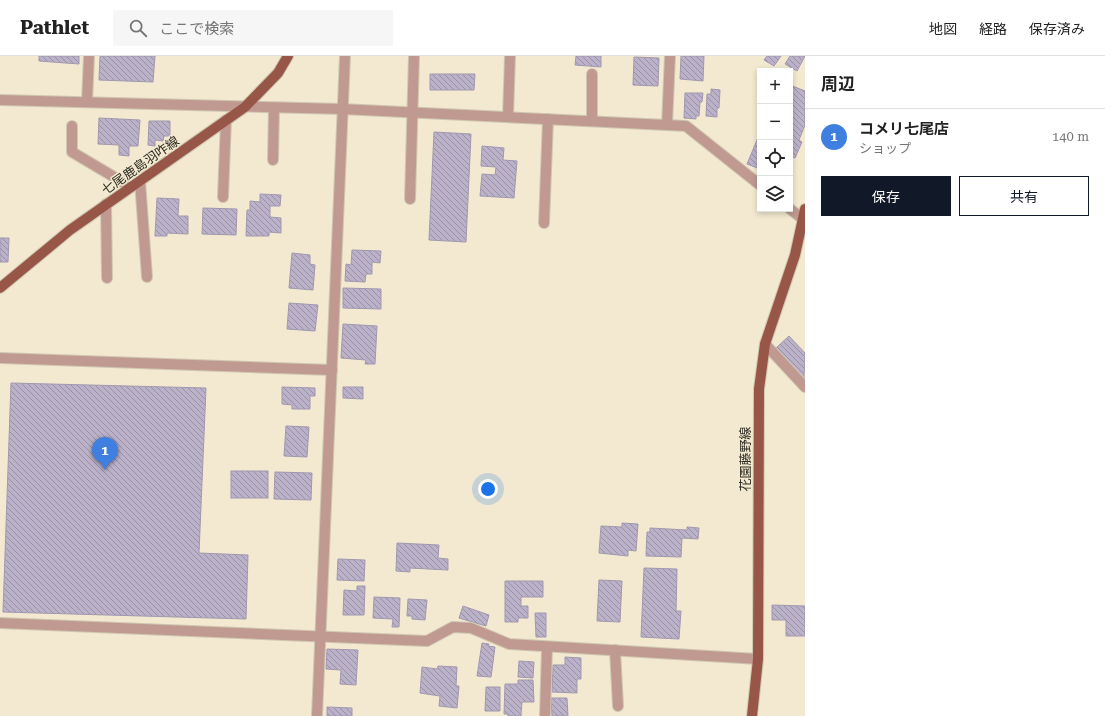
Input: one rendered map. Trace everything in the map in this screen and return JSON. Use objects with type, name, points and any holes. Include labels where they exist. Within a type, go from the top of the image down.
[{"type":"main road","name":"七尾鹿島羽咋線","points":[[0,288],[70,230],[245,107],[278,73],[288,56]]},
{"type":"main road","name":"花園藤野線","points":[[752,716],[758,659],[759,389],[765,344],[795,255],[804,214]]},
{"type":"street","points":[[87,102],[89,56]]},
{"type":"street","points":[[317,716],[345,56]]},
{"type":"street","points":[[410,199],[414,56]]},
{"type":"street","points":[[508,117],[510,56]]},
{"type":"street","points":[[667,125],[670,56]]},
{"type":"street","points":[[592,74],[592,121]]},
{"type":"street","points":[[0,100],[342,109],[686,126],[757,183]]},
{"type":"street","points":[[273,160],[274,108]]},
{"type":"street","points":[[544,222],[548,119]]},
{"type":"street","points":[[223,197],[226,120]]},
{"type":"street","points":[[72,126],[72,152],[131,187]]},
{"type":"street","points":[[140,181],[147,277]]},
{"type":"street","points":[[106,204],[107,278]]},
{"type":"street","points":[[793,210],[804,214]]},
{"type":"street","points":[[765,344],[805,387]]},
{"type":"street","points":[[0,358],[332,370]]},
{"type":"street","points":[[0,623],[320,635],[427,641],[453,627],[471,628],[509,644],[758,659]]},
{"type":"street","points":[[545,716],[547,646]]},
{"type":"street","points":[[615,650],[618,706]]},
{"type":"building","points":[[39,56],[79,56],[79,64],[39,61]]},
{"type":"building","points":[[100,56],[155,56],[153,82],[99,80]]},
{"type":"building","points":[[576,56],[601,56],[601,67],[575,65]]},
{"type":"building","points":[[681,56],[704,56],[703,81],[680,79]]},
{"type":"building","points":[[767,56],[781,56],[774,66],[764,60]]},
{"type":"building","points":[[790,56],[805,56],[797,71],[785,64]]},
{"type":"building","points":[[634,57],[659,58],[658,86],[633,85]]},
{"type":"building","points":[[430,74],[475,74],[474,90],[430,90]]},
{"type":"building","points":[[793,86],[805,91],[805,125],[799,140],[802,142],[795,158],[793,157]]},
{"type":"building","points":[[711,89],[720,90],[717,117],[706,116],[707,94],[711,94]]},
{"type":"building","points":[[685,93],[703,93],[702,102],[700,102],[699,116],[696,116],[696,119],[684,118]]},
{"type":"building","points":[[99,118],[140,120],[138,146],[129,146],[129,156],[119,155],[119,145],[98,144]]},
{"type":"building","points":[[149,121],[170,121],[170,136],[164,136],[163,141],[155,140],[155,146],[148,145]]},
{"type":"building","points":[[434,132],[471,134],[466,242],[429,240]]},
{"type":"building","points":[[757,140],[757,168],[747,164]]},
{"type":"building","points":[[482,146],[504,148],[503,160],[517,161],[514,198],[480,196],[482,174],[495,175],[496,167],[481,166]]},
{"type":"building","points":[[260,194],[281,195],[280,206],[270,206],[270,217],[281,218],[281,233],[269,232],[269,236],[246,236],[247,210],[250,210],[250,201],[260,202]]},
{"type":"building","points":[[157,198],[179,199],[178,216],[188,216],[188,234],[167,233],[167,236],[155,236]]},
{"type":"building","points":[[203,208],[237,209],[236,235],[202,234]]},
{"type":"building","points":[[0,238],[9,238],[8,262],[0,262]]},
{"type":"building","points":[[352,250],[381,251],[380,263],[372,262],[372,274],[366,274],[365,282],[345,281],[346,264],[351,265]]},
{"type":"building","points":[[292,253],[310,255],[310,264],[315,265],[313,290],[289,288]]},
{"type":"building","points":[[343,288],[381,289],[381,309],[343,308]]},
{"type":"building","points":[[289,303],[318,305],[315,331],[287,329]]},
{"type":"building","points":[[343,324],[377,326],[375,364],[365,364],[366,360],[341,358]]},
{"type":"building","points":[[789,336],[805,353],[804,378],[776,348]]},
{"type":"building","points":[[11,383],[206,388],[199,553],[248,555],[246,619],[3,612]]},
{"type":"building","points":[[282,387],[315,388],[315,396],[310,396],[310,409],[292,409],[292,405],[282,404]]},
{"type":"building","points":[[343,387],[363,387],[363,399],[343,398]]},
{"type":"building","points":[[286,426],[309,427],[307,457],[284,456]]},
{"type":"building","points":[[231,471],[268,471],[268,498],[231,498]]},
{"type":"building","points":[[275,472],[312,473],[311,500],[274,499]]},
{"type":"building","points":[[622,523],[638,524],[636,551],[628,550],[628,556],[599,553],[601,526],[622,527]]},
{"type":"building","points":[[687,527],[699,528],[698,539],[682,538],[681,557],[646,556],[647,532],[650,532],[650,528],[687,530]]},
{"type":"building","points":[[397,543],[439,545],[438,558],[448,559],[448,570],[410,568],[410,572],[396,571]]},
{"type":"building","points":[[338,559],[365,560],[364,581],[337,580]]},
{"type":"building","points":[[644,568],[677,569],[676,611],[681,611],[679,639],[641,637]]},
{"type":"building","points":[[599,580],[622,581],[620,622],[597,621]]},
{"type":"building","points":[[505,581],[543,581],[543,597],[521,597],[521,606],[528,606],[528,618],[518,618],[518,622],[505,622]]},
{"type":"building","points":[[357,586],[365,586],[364,615],[343,615],[344,590],[357,591]]},
{"type":"building","points":[[374,597],[400,598],[399,627],[392,627],[393,619],[373,618]]},
{"type":"building","points":[[408,599],[427,600],[425,620],[412,619],[412,616],[407,616]]},
{"type":"building","points":[[772,605],[805,606],[805,636],[786,636],[786,620],[772,620]]},
{"type":"building","points":[[463,606],[489,615],[486,626],[459,618]]},
{"type":"building","points":[[535,613],[546,613],[546,637],[536,637]]},
{"type":"building","points":[[482,643],[495,647],[491,677],[477,676]]},
{"type":"building","points":[[327,649],[358,650],[356,685],[340,684],[341,670],[326,669]]},
{"type":"building","points":[[565,657],[581,658],[581,679],[577,679],[577,693],[552,692],[553,665],[565,665]]},
{"type":"building","points":[[519,661],[534,662],[533,678],[518,677]]},
{"type":"building","points":[[438,666],[457,667],[456,686],[459,686],[457,708],[439,706],[440,696],[420,693],[422,667],[437,669]]},
{"type":"building","points":[[518,680],[533,680],[534,702],[522,702],[521,716],[508,716],[508,714],[504,714],[505,684],[518,684]]},
{"type":"building","points":[[486,687],[500,687],[500,711],[485,711]]},
{"type":"building","points":[[551,698],[567,698],[568,716],[552,716]]},
{"type":"building","points":[[327,707],[352,708],[352,716],[327,716]]},
{"type":"place","name":"コメリ七尾店","points":[[105,470]]}]
